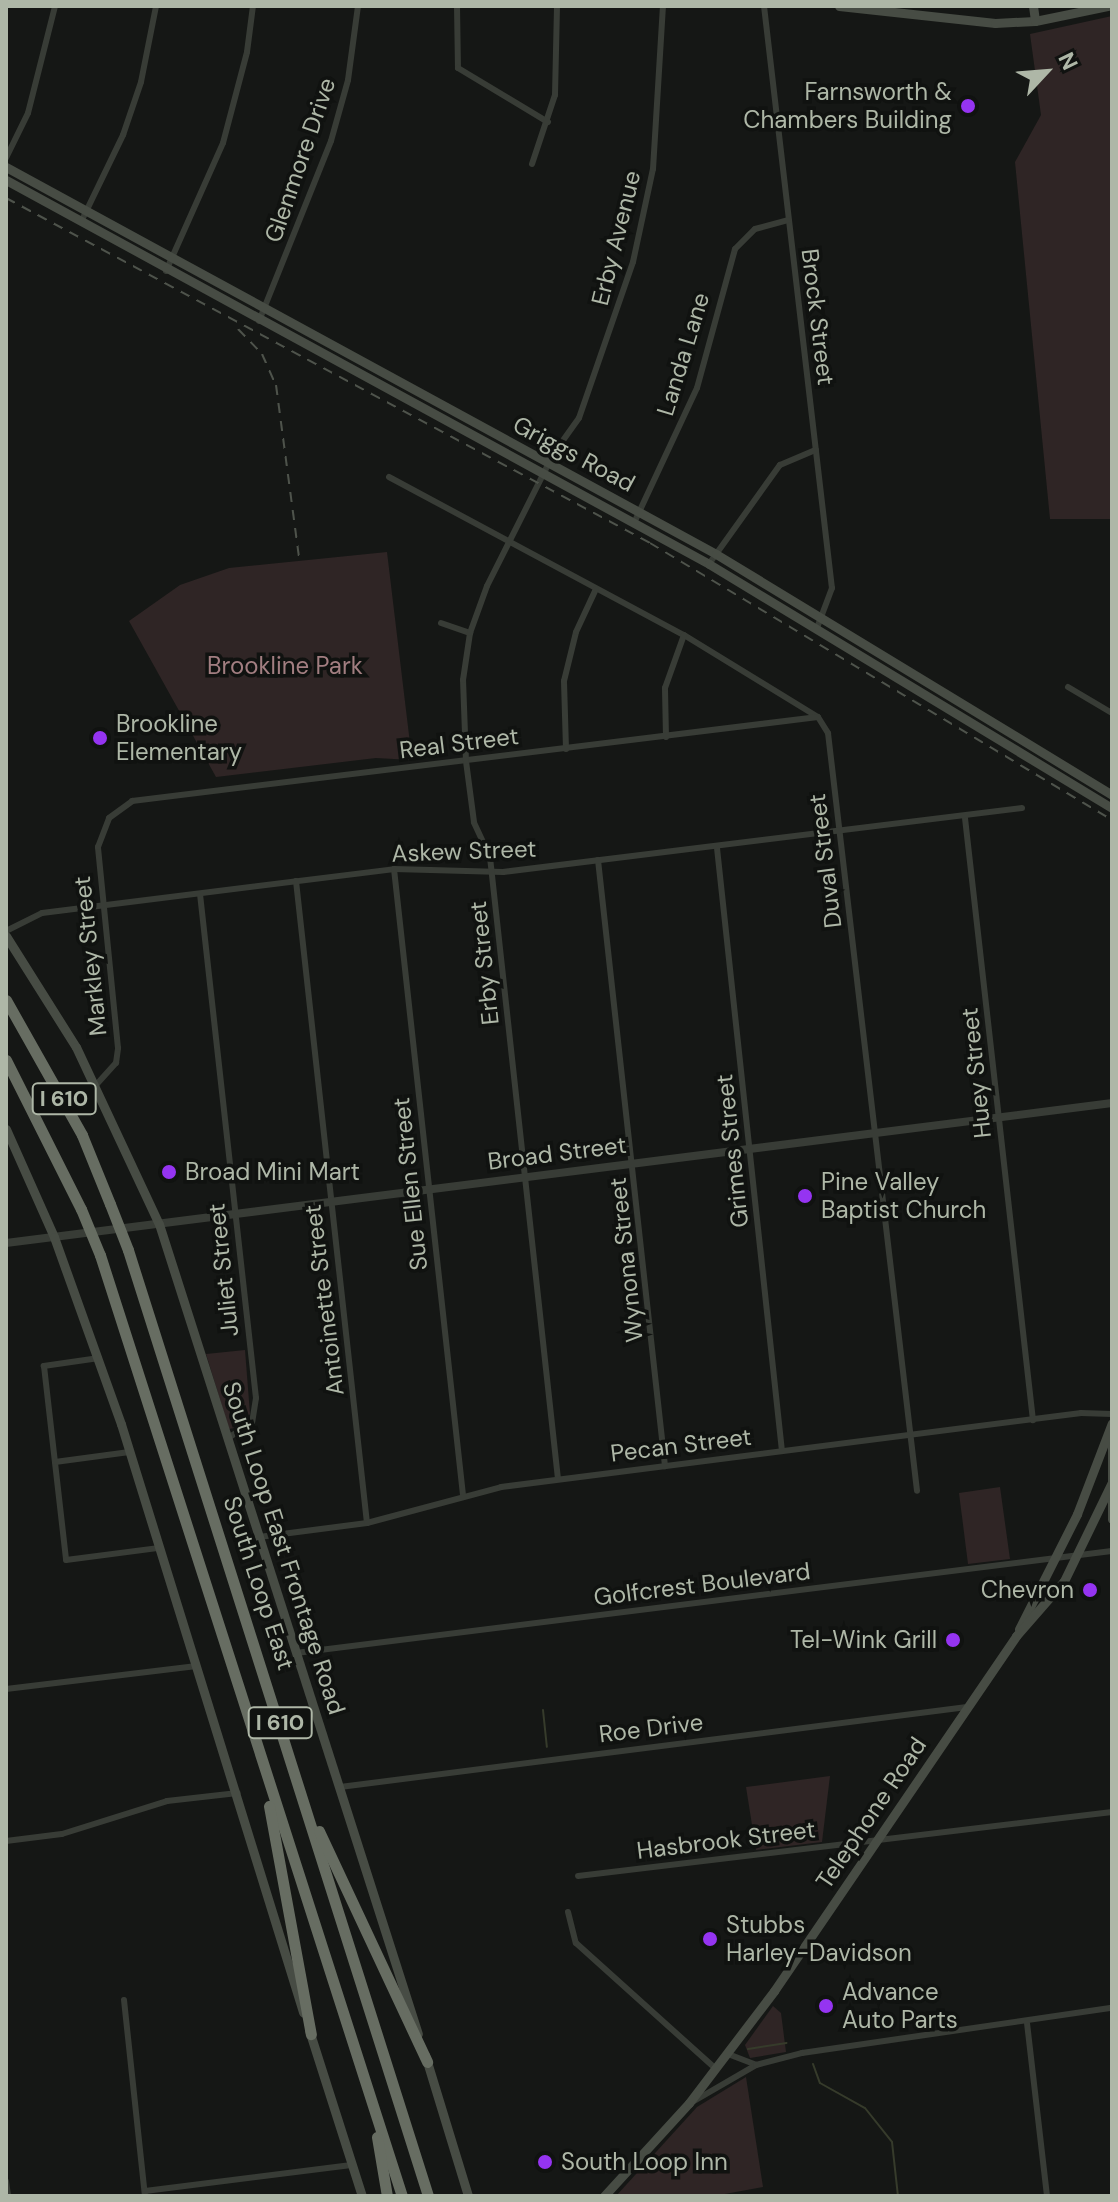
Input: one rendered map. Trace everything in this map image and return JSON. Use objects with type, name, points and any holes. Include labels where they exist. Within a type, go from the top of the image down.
[{"type":"highway","name":"South Loop East","points":[[6,1000],[82,1135],[128,1250],[428,2196]]},
{"type":"highway","name":"I 610","points":[[6,1060],[81,1209],[100,1255],[402,2196]]},
{"type":"highway","points":[[262,1766],[311,2034]]},
{"type":"highway","points":[[304,1802],[427,2062]]},
{"type":"highway","points":[[368,2093],[387,2196]]},
{"type":"main road","points":[[839,6],[995,23],[1035,21],[1108,6]]},
{"type":"main road","points":[[1033,6],[1035,21]]},
{"type":"main road","name":"Griggs Road","points":[[6,167],[263,311],[716,554],[1112,795]]},
{"type":"main road","name":"Griggs Road","points":[[6,180],[166,271],[709,564],[1112,807]]},
{"type":"main road","name":"South Loop East Frontage Road","points":[[6,934],[96,1085],[159,1224],[468,2196]]},
{"type":"main road","points":[[6,1129],[54,1237],[99,1358],[362,2196]]},
{"type":"main road","name":"Telephone Road","points":[[1016,1636],[1055,1557],[1112,1423]]},
{"type":"main road","points":[[1112,1439],[1112,1519]]},
{"type":"main road","name":"Telephone Road","points":[[604,2196],[689,2103],[728,2054],[878,1841],[1016,1636],[1056,1591],[1079,1555],[1110,1486]]},
{"type":"street","points":[[6,158],[28,113],[55,6]]},
{"type":"street","points":[[81,222],[123,135],[141,82],[156,6]]},
{"type":"street","points":[[166,271],[223,143],[247,52],[253,6]]},
{"type":"street","name":"Glenmore Drive","points":[[259,321],[331,141],[348,80],[358,6]]},
{"type":"street","points":[[457,6],[458,68],[548,122]]},
{"type":"street","points":[[532,164],[555,95],[557,6]]},
{"type":"street","name":"Erby Avenue","points":[[548,464],[579,418],[644,219],[663,6]]},
{"type":"street","name":"Brock Street","points":[[764,6],[832,588],[817,628]]},
{"type":"street","name":"Landa Lane","points":[[634,523],[697,388],[735,249],[755,229],[788,220]]},
{"type":"street","points":[[709,564],[780,465],[816,450]]},
{"type":"street","name":"Erby Street","points":[[548,464],[507,541],[470,633],[461,706],[474,822],[491,871],[558,1479]]},
{"type":"street","points":[[389,477],[684,635],[818,717]]},
{"type":"street","points":[[566,749],[564,681],[576,632],[596,589]]},
{"type":"street","points":[[441,623],[470,633]]},
{"type":"street","points":[[666,737],[665,688],[684,635]]},
{"type":"street","points":[[1068,687],[1112,713]]},
{"type":"street","name":"Real Street","points":[[109,818],[141,799],[818,717]]},
{"type":"street","name":"Duval Street","points":[[818,717],[828,733],[917,1491]]},
{"type":"street","name":"Askew Street","points":[[6,934],[34,915],[296,881],[394,869],[491,871],[717,848],[965,818],[1022,808]]},
{"type":"street","name":"Markley Street","points":[[96,1085],[116,1063],[118,1048],[98,847],[109,818]]},
{"type":"street","name":"Huey Street","points":[[965,818],[1033,1420]]},
{"type":"street","name":"Grimes Street","points":[[717,848],[782,1451]]},
{"type":"street","name":"Wynona Street","points":[[598,860],[665,1466]]},
{"type":"street","name":"Sue Ellen Street","points":[[394,869],[463,1495]]},
{"type":"street","name":"Antoinette Street","points":[[296,881],[367,1523]]},
{"type":"street","name":"Juliet Street","points":[[200,894],[256,1406],[252,1422],[228,1438]]},
{"type":"street","name":"Broad Street","points":[[6,1243],[1112,1103]]},
{"type":"street","points":[[99,1358],[44,1370],[66,1560],[159,1548]]},
{"type":"street","name":"Pecan Street","points":[[259,1537],[367,1523],[463,1495],[558,1479],[1033,1420],[1112,1414]]},
{"type":"street","points":[[55,1462],[129,1452]]},
{"type":"street","name":"Golfcrest Boulevard","points":[[296,1653],[1112,1551]]},
{"type":"street","points":[[6,1689],[197,1666]]},
{"type":"street","name":"Roe Drive","points":[[340,1787],[967,1707]]},
{"type":"street","points":[[6,1841],[62,1834],[167,1801],[238,1793]]},
{"type":"street","name":"Hasbrook Street","points":[[578,1876],[1112,1812]]},
{"type":"street","points":[[568,1912],[576,1943],[716,2069]]},
{"type":"street","points":[[124,2000],[145,2193],[351,2165]]},
{"type":"street","points":[[689,2103],[756,2065],[816,2051],[1027,2023],[1112,2008]]},
{"type":"street","points":[[1027,2023],[1047,2196]]},
{"type":"street","points":[[728,2054],[756,2065]]},
{"type":"street","points":[[6,2181],[8,2196]]},
{"type":"green space","points":[[1112,16],[1112,519],[1050,519],[1015,162],[1041,115],[1030,34]]},
{"type":"green space","name":"Brookline Park","points":[[387,552],[412,760],[376,758],[216,777],[129,621],[180,585],[229,568]]},
{"type":"green space","points":[[245,1350],[250,1414],[239,1427],[229,1429],[206,1354]]},
{"type":"green space","points":[[1000,1487],[1010,1559],[968,1564],[959,1493]]},
{"type":"green space","points":[[830,1776],[822,1842],[756,1850],[746,1787]]},
{"type":"green space","points":[[773,2006],[781,2013],[786,2052],[750,2058],[745,2045]]},
{"type":"green space","points":[[746,2077],[763,2187],[714,2196],[616,2196],[697,2107]]},
{"type":"waterway","points":[[543,1710],[547,1747]]},
{"type":"waterway","points":[[748,2049],[787,2043]]},
{"type":"waterway","points":[[813,2064],[820,2083],[865,2108],[892,2142],[898,2196]]},
{"type":"railway","points":[[6,198],[650,543],[1112,820]]},
{"type":"railway","points":[[238,329],[262,354],[276,385],[299,557]]},
{"type":"place","name":"Farnsworth & Chambers Building","points":[[968,106]]},
{"type":"place","name":"Brookline Elementary","points":[[100,738]]},
{"type":"place","name":"Broad Mini Mart","points":[[169,1172]]},
{"type":"place","name":"Pine Valley Baptist Church","points":[[805,1196]]},
{"type":"place","name":"Chevron","points":[[1090,1590]]},
{"type":"place","name":"Tel-Wink Grill","points":[[953,1640]]},
{"type":"place","name":"Stubbs Harley-Davidson","points":[[710,1939]]},
{"type":"place","name":"Advance Auto Parts","points":[[826,2006]]},
{"type":"place","name":"South Loop Inn","points":[[545,2162]]}]
